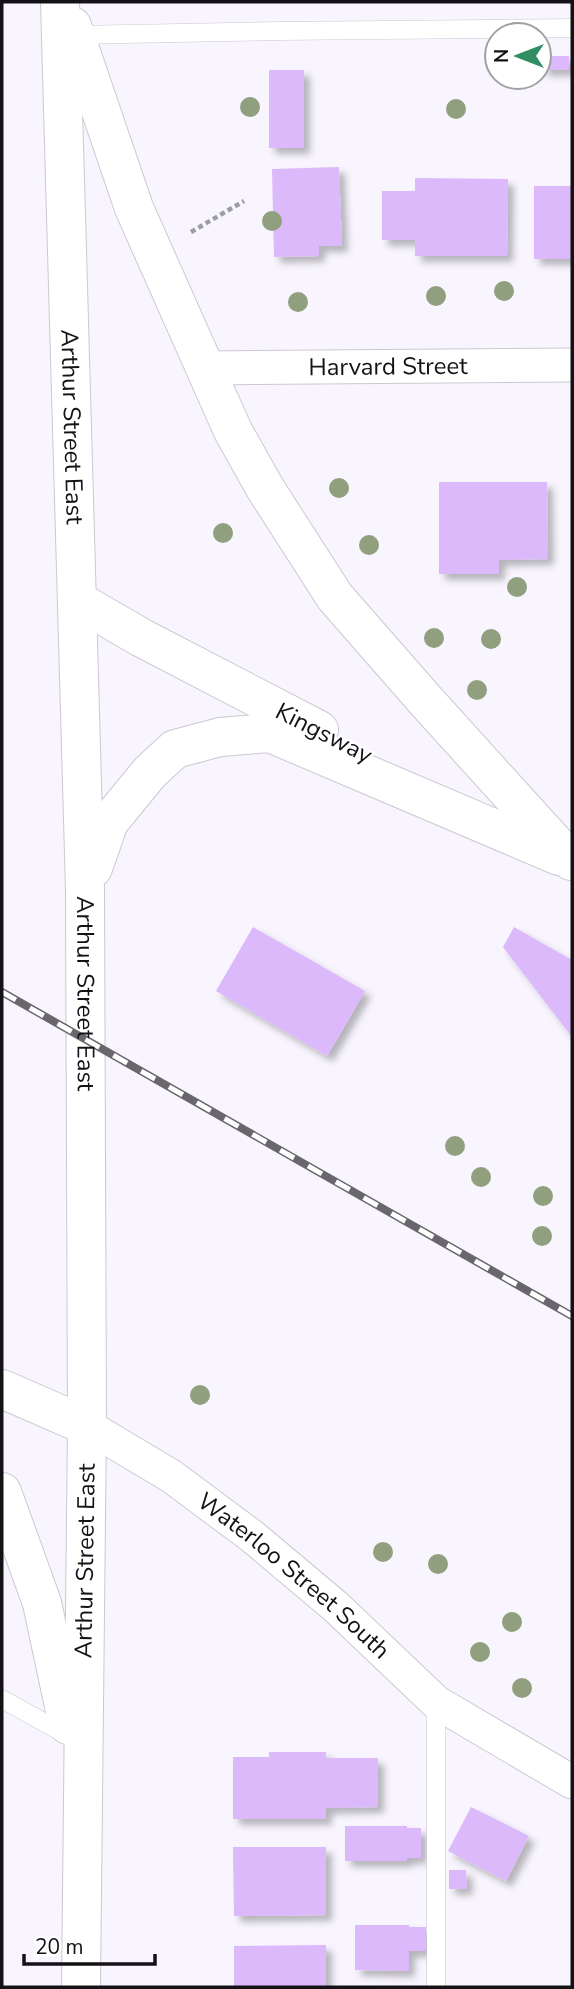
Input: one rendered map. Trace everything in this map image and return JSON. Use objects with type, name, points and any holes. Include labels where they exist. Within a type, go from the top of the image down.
[{"type":"main road","points":[[66,13],[134,208],[233,431],[265,488],[335,597],[571,862]]},
{"type":"main road","name":"Arthur Street East","points":[[66,13],[86,890],[87,1426],[81,1987]]},
{"type":"main road","name":"Kingsway","points":[[78,601],[142,638],[571,862]]},
{"type":"main road","points":[[86,890],[109,822],[150,772],[174,749],[220,737],[270,733],[571,862]]},
{"type":"main road","name":"Waterloo Street South","points":[[2,1389],[87,1426]]},
{"type":"main road","points":[[2,1492],[42,1603],[83,1798]]},
{"type":"street","name":"Harvard Street","points":[[204,368],[572,365]]},
{"type":"street","name":"Waterloo Street South","points":[[87,1426],[171,1476],[253,1537],[335,1606],[436,1702],[572,1782]]},
{"type":"lane","points":[[66,13],[267,31],[572,29]]},
{"type":"lane","points":[[2,1699],[70,1737]]},
{"type":"lane","points":[[436,1702],[436,1987]]},
{"type":"path","points":[[154,254],[244,201]]},
{"type":"building","points":[[553,56],[569,56],[569,70],[553,70]]},
{"type":"building","points":[[269,70],[304,70],[304,148],[269,148]]},
{"type":"building","points":[[339,167],[342,246],[319,246],[319,256],[274,257],[272,169]]},
{"type":"building","points":[[415,178],[508,179],[507,256],[415,256],[415,240],[382,240],[382,191],[415,191]]},
{"type":"building","points":[[534,186],[572,186],[572,259],[534,259]]},
{"type":"building","points":[[439,482],[547,482],[548,559],[499,560],[499,574],[439,574]]},
{"type":"building","points":[[253,927],[365,991],[327,1056],[216,991]]},
{"type":"building","points":[[514,927],[572,960],[572,1037],[503,947]]},
{"type":"building","points":[[269,1752],[326,1752],[326,1758],[378,1758],[378,1807],[326,1808],[326,1819],[233,1819],[233,1757],[269,1757]]},
{"type":"building","points":[[471,1807],[529,1836],[506,1881],[448,1851]]},
{"type":"building","points":[[345,1826],[421,1828],[421,1858],[407,1858],[407,1861],[345,1861]]},
{"type":"building","points":[[233,1847],[326,1847],[326,1915],[234,1916]]},
{"type":"building","points":[[449,1870],[466,1870],[467,1889],[449,1889]]},
{"type":"building","points":[[355,1925],[426,1927],[426,1951],[409,1951],[409,1971],[355,1970]]},
{"type":"building","points":[[326,1945],[326,1987],[234,1987],[234,1946]]},
{"type":"railway","points":[[2,992],[572,1316]]}]
